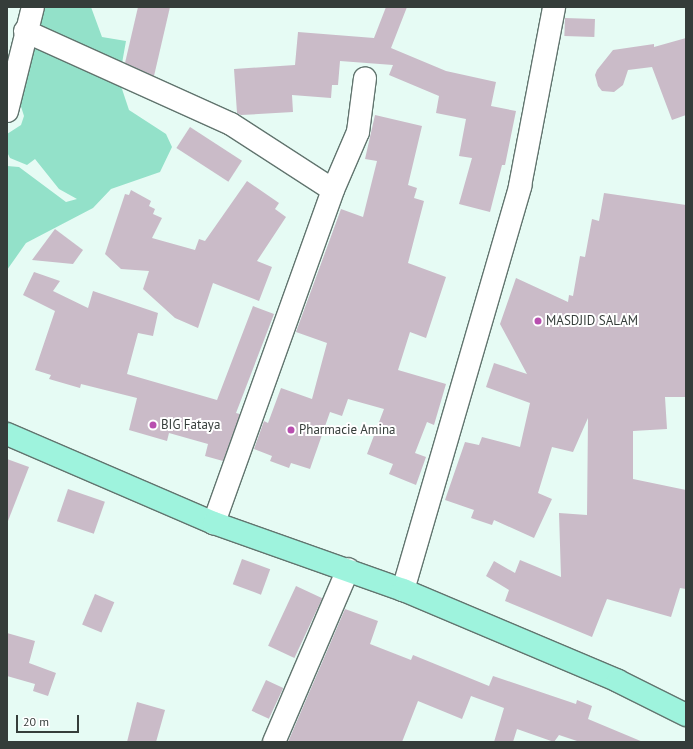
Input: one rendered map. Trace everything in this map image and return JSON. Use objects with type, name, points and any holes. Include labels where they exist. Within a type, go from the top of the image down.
[{"type":"main road","points":[[7,434],[214,523],[348,569],[402,590],[618,681],[686,715]]},
{"type":"street","points":[[7,110],[25,31],[33,7]]},
{"type":"street","points":[[402,590],[520,186],[554,7]]},
{"type":"street","points":[[25,31],[231,124],[333,190]]},
{"type":"street","points":[[214,523],[333,190],[358,132],[366,78]]},
{"type":"street","points":[[274,742],[348,569]]},
{"type":"green space","points":[[42,7],[91,7],[102,37],[126,41],[119,80],[129,110],[166,134],[172,147],[160,172],[111,189],[93,208],[26,243],[7,270],[7,166],[19,167],[66,202],[77,199],[59,189],[35,159],[27,165],[10,158],[7,152],[7,134],[21,125],[24,116],[17,94]]},
{"type":"building","points":[[138,7],[170,7],[154,76],[125,63]]},
{"type":"building","points":[[386,7],[407,7],[391,48],[446,71],[496,82],[491,106],[516,111],[505,165],[502,165],[490,212],[459,204],[472,158],[459,156],[466,119],[436,113],[439,96],[389,75],[393,65],[340,61],[338,85],[332,85],[331,98],[292,95],[293,112],[241,115],[237,113],[234,69],[295,65],[298,32],[374,38]]},
{"type":"building","points":[[565,18],[595,19],[594,37],[564,36]]},
{"type":"building","points":[[686,38],[686,115],[672,120],[652,67],[628,70],[623,85],[614,92],[602,91],[598,86],[595,75],[597,70],[613,50],[654,44],[654,47]]},
{"type":"building","points":[[375,115],[422,126],[408,185],[417,188],[414,198],[424,201],[408,263],[446,277],[426,338],[410,332],[398,370],[446,384],[434,425],[427,422],[415,453],[426,457],[416,485],[389,474],[393,464],[367,454],[384,409],[348,399],[342,416],[330,412],[310,469],[291,463],[289,468],[270,461],[272,456],[254,449],[264,421],[268,423],[281,388],[312,399],[327,343],[296,332],[341,209],[363,217],[377,161],[365,159]]},
{"type":"building","points":[[190,127],[242,161],[228,182],[176,148]]},
{"type":"building","points":[[247,181],[279,203],[275,209],[286,217],[257,261],[272,267],[259,301],[213,283],[198,328],[175,318],[143,289],[149,271],[121,269],[105,254],[125,194],[129,195],[131,190],[151,201],[149,206],[155,209],[153,214],[162,218],[152,238],[195,250],[199,239],[205,241]]},
{"type":"building","points":[[604,193],[686,205],[686,397],[665,397],[667,429],[633,431],[633,479],[686,490],[686,589],[680,588],[671,617],[607,599],[592,637],[505,601],[509,590],[486,576],[494,561],[515,573],[520,560],[561,577],[559,513],[587,515],[588,418],[573,452],[552,447],[538,493],[552,499],[534,538],[494,520],[492,525],[471,518],[474,510],[445,500],[465,442],[479,445],[482,437],[520,447],[530,403],[486,387],[494,363],[527,374],[500,324],[516,278],[568,302],[569,295],[573,296],[580,256],[585,257],[592,219],[599,221]]},
{"type":"building","points":[[55,229],[83,250],[73,264],[32,260]]},
{"type":"building","points":[[34,272],[60,281],[53,291],[88,308],[93,291],[158,313],[153,336],[138,333],[127,374],[217,400],[253,306],[274,314],[236,413],[240,414],[223,461],[205,456],[208,444],[169,433],[167,441],[129,430],[137,398],[81,384],[80,388],[49,379],[51,375],[35,370],[55,311],[23,295]]},
{"type":"building","points":[[7,459],[29,467],[8,521],[7,521]]},
{"type":"building","points":[[68,489],[105,502],[94,534],[57,521]]},
{"type":"building","points":[[242,559],[270,569],[261,595],[233,584]]},
{"type":"building","points":[[296,586],[322,598],[294,658],[268,646]]},
{"type":"building","points":[[95,594],[114,602],[101,633],[82,624]]},
{"type":"building","points":[[345,609],[378,621],[370,644],[411,660],[413,655],[489,686],[493,676],[576,704],[577,700],[592,706],[588,719],[643,742],[580,742],[559,735],[554,742],[517,729],[513,742],[494,742],[504,708],[471,696],[462,719],[418,701],[402,742],[288,742]]},
{"type":"building","points":[[7,633],[35,641],[29,663],[56,673],[48,696],[33,691],[35,684],[7,676]]},
{"type":"building","points":[[266,680],[283,688],[269,719],[252,711]]},
{"type":"building","points":[[137,702],[165,710],[156,742],[127,742]]},
{"type":"place","name":"MASDJID SALAM","points":[[538,321]]},
{"type":"place","name":"BIG Fataya","points":[[153,425]]},
{"type":"place","name":"Pharmacie Amina","points":[[291,430]]}]
